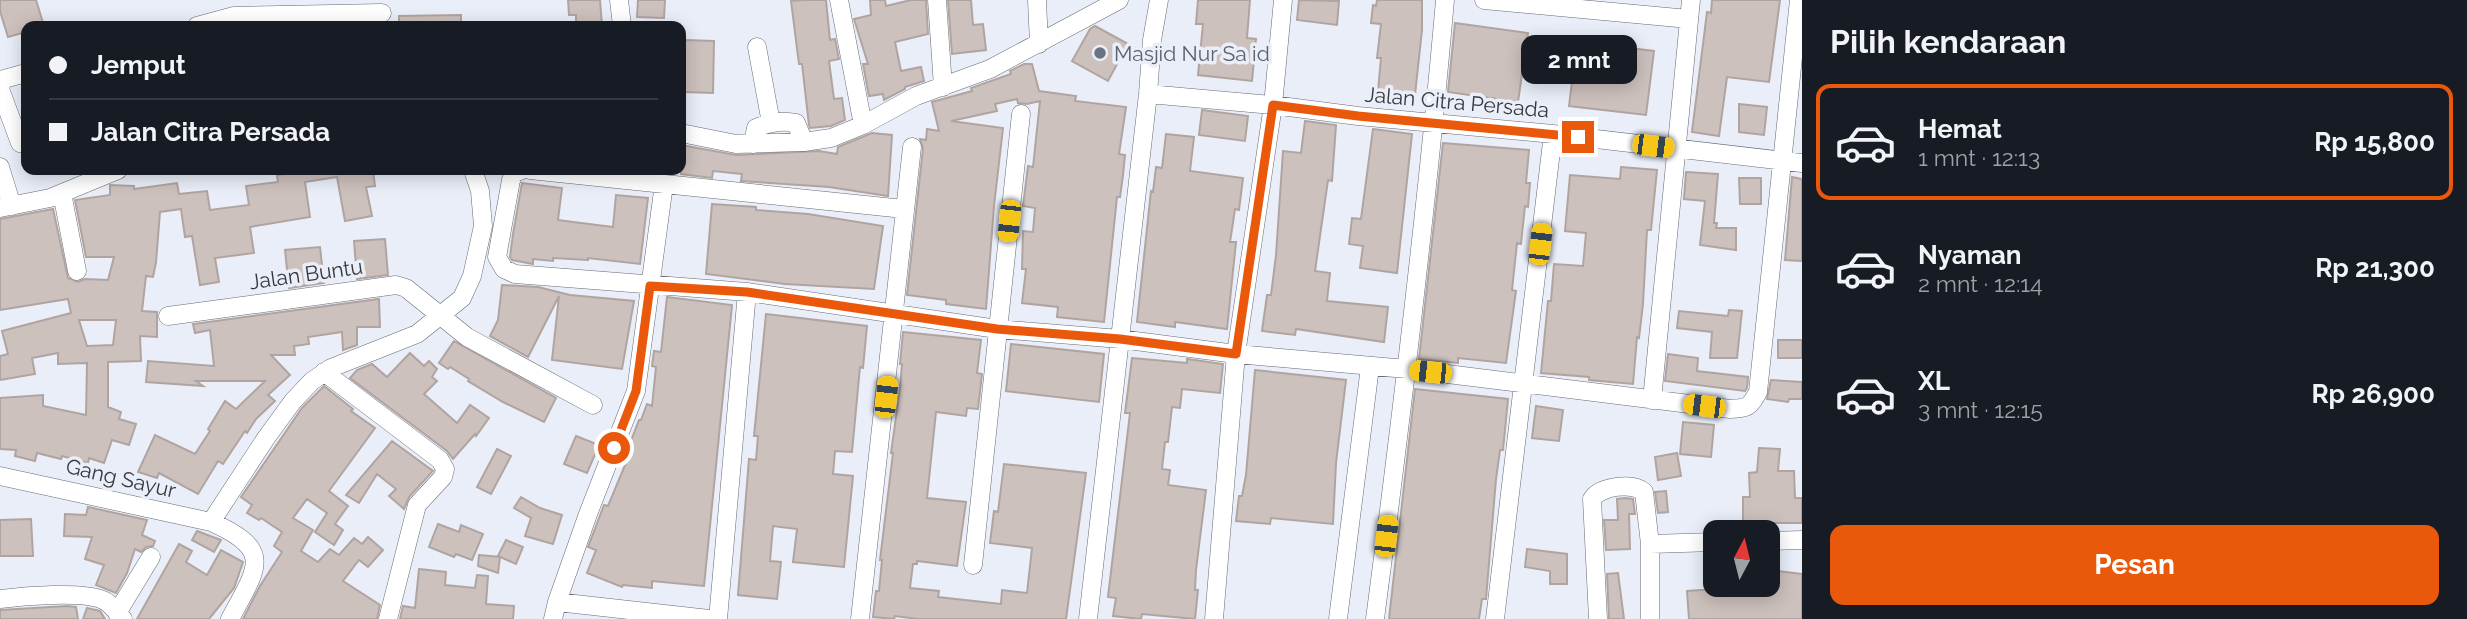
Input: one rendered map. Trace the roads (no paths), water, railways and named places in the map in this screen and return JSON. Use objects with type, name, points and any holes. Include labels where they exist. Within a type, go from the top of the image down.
[{"type":"street","points":[[619,0],[621,21]]},
{"type":"street","points":[[839,0],[863,125]]},
{"type":"street","points":[[937,0],[943,87]]},
{"type":"street","points":[[1037,0],[1039,44]]},
{"type":"street","points":[[686,134],[713,141],[753,144],[831,138],[863,125],[916,96],[990,69],[1119,0]]},
{"type":"street","points":[[1150,0],[1148,16],[1152,40]]},
{"type":"street","points":[[1087,619],[1152,40],[1159,0]]},
{"type":"street","points":[[1214,619],[1236,354],[1273,105],[1283,0]]},
{"type":"street","points":[[1376,619],[1403,369],[1434,123],[1445,0]]},
{"type":"street","points":[[1484,0],[1689,19]]},
{"type":"street","points":[[1652,400],[1691,0]]},
{"type":"street","points":[[514,175],[497,257],[504,269],[515,274],[747,292],[997,329],[1120,339],[1236,354],[1403,369],[1730,410],[1745,409],[1758,392],[1799,0]]},
{"type":"street","points":[[207,21],[234,8],[383,13]]},
{"type":"street","points":[[757,47],[771,123]]},
{"type":"street","points":[[0,80],[21,74]]},
{"type":"street","points":[[0,89],[20,143]]},
{"type":"street","name":"Jalan Citra Persada","points":[[1148,94],[1553,134],[1802,163]]},
{"type":"street","points":[[973,565],[1021,114]]},
{"type":"street","points":[[753,144],[756,128],[771,123],[796,123],[804,142]]},
{"type":"street","points":[[1495,619],[1553,134]]},
{"type":"street","points":[[860,619],[912,147]]},
{"type":"street","points":[[0,167],[6,207],[62,193],[106,175]]},
{"type":"street","points":[[211,522],[293,401],[324,372],[417,334],[462,298],[472,276],[483,226],[480,191],[474,175]]},
{"type":"street","points":[[578,175],[904,209]]},
{"type":"street","points":[[664,184],[636,391],[588,514],[555,610],[709,619]]},
{"type":"street","points":[[62,193],[77,271]]},
{"type":"street","name":"Jalan Buntu","points":[[168,316],[396,285],[407,288],[467,337],[496,355],[593,405]]},
{"type":"street","points":[[718,619],[747,292]]},
{"type":"street","points":[[1338,619],[1374,367]]},
{"type":"street","points":[[324,372],[440,460],[445,469],[443,477],[417,505],[388,619]]},
{"type":"street","name":"Gang Sayur","points":[[0,476],[211,522],[230,530],[244,539],[254,552],[255,559],[251,579],[230,619]]},
{"type":"street","points":[[1598,619],[1592,499],[1602,490],[1631,487],[1644,492],[1650,544],[1650,619]]},
{"type":"street","points":[[1780,541],[1802,540]]},
{"type":"street","points":[[1650,544],[1703,542]]},
{"type":"street","points":[[0,599],[75,595],[106,601],[120,616],[151,557]]},
{"type":"place","name":"Masjid Nur Sa id","points":[[1100,53]]}]
